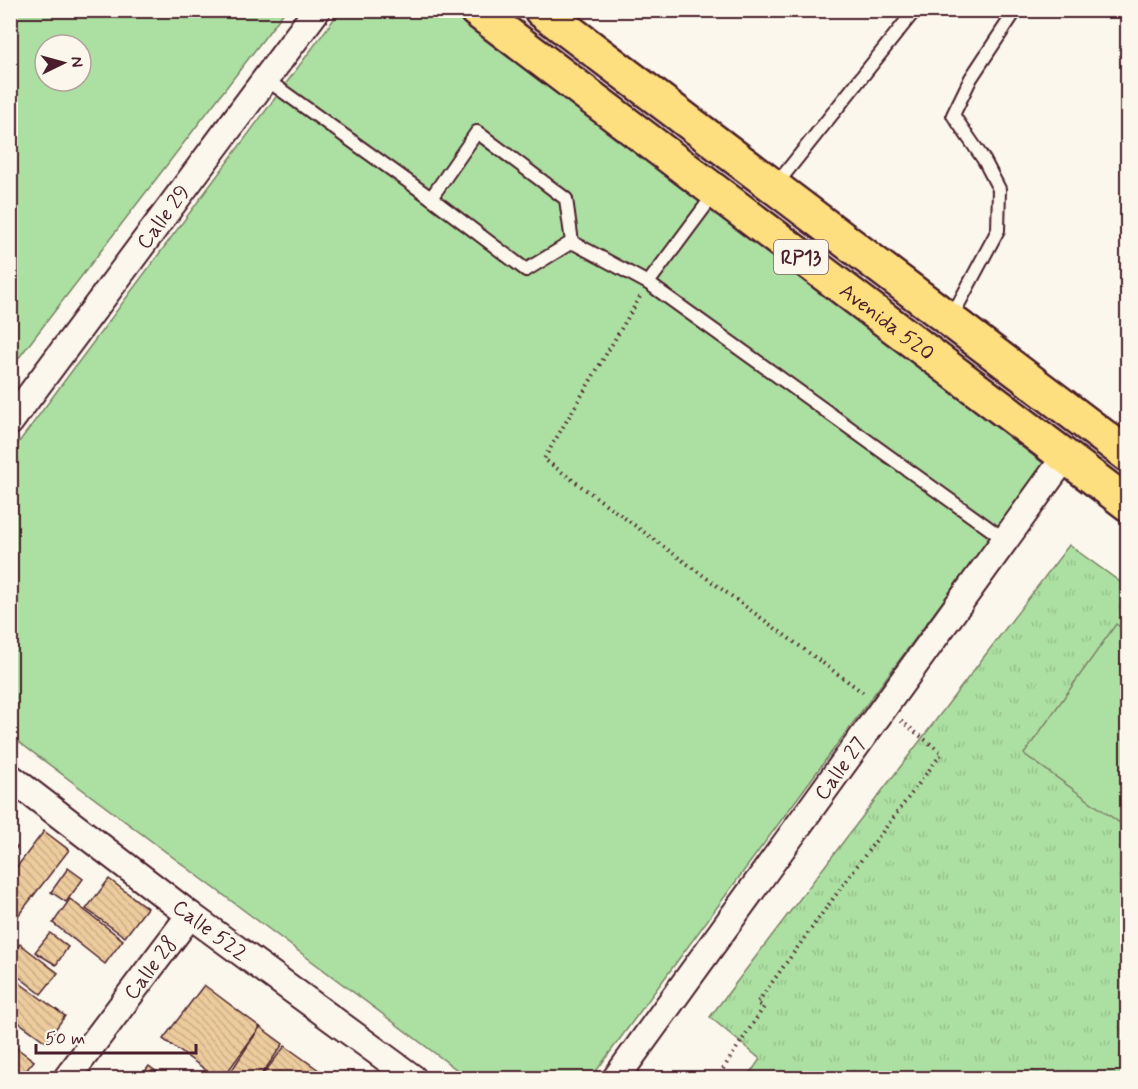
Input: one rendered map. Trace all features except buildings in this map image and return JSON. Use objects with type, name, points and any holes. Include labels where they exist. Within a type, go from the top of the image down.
[{"type":"main road","name":"Avenida 520","points":[[476,10],[1128,504]]},
{"type":"main road","name":"Avenida 520","points":[[558,19],[773,188],[1128,455]]},
{"type":"street","name":"Calle 29","points":[[10,422],[317,10]]},
{"type":"street","name":"Calle 27","points":[[616,1078],[1065,456]]},
{"type":"street","name":"Calle 522","points":[[10,777],[190,915],[413,1078]]},
{"type":"street","name":"Calle 28","points":[[67,1078],[190,915]]},
{"type":"lane","points":[[773,188],[915,10]]},
{"type":"lane","points":[[950,321],[998,230],[999,189],[984,160],[954,115],[971,78],[1016,10]]},
{"type":"lane","points":[[267,80],[431,198],[526,270],[572,242]]},
{"type":"lane","points":[[431,198],[477,132],[566,199],[572,242]]},
{"type":"lane","points":[[648,283],[715,192]]},
{"type":"lane","points":[[572,242],[648,283],[1004,539]]},
{"type":"path","points":[[648,283],[544,459],[883,707],[942,753],[757,1003],[764,1007],[723,1068]]},
{"type":"green space","points":[[455,10],[1044,464],[591,1078],[468,1078],[11,736],[10,454],[340,11]]},
{"type":"green space","points":[[10,11],[285,11],[11,368]]},
{"type":"green space","points":[[1069,545],[1127,587],[1127,1078],[747,1078],[760,1059],[710,1017]]},
{"type":"green space","points":[[1116,624],[1127,632],[1127,828],[1024,754]]}]
